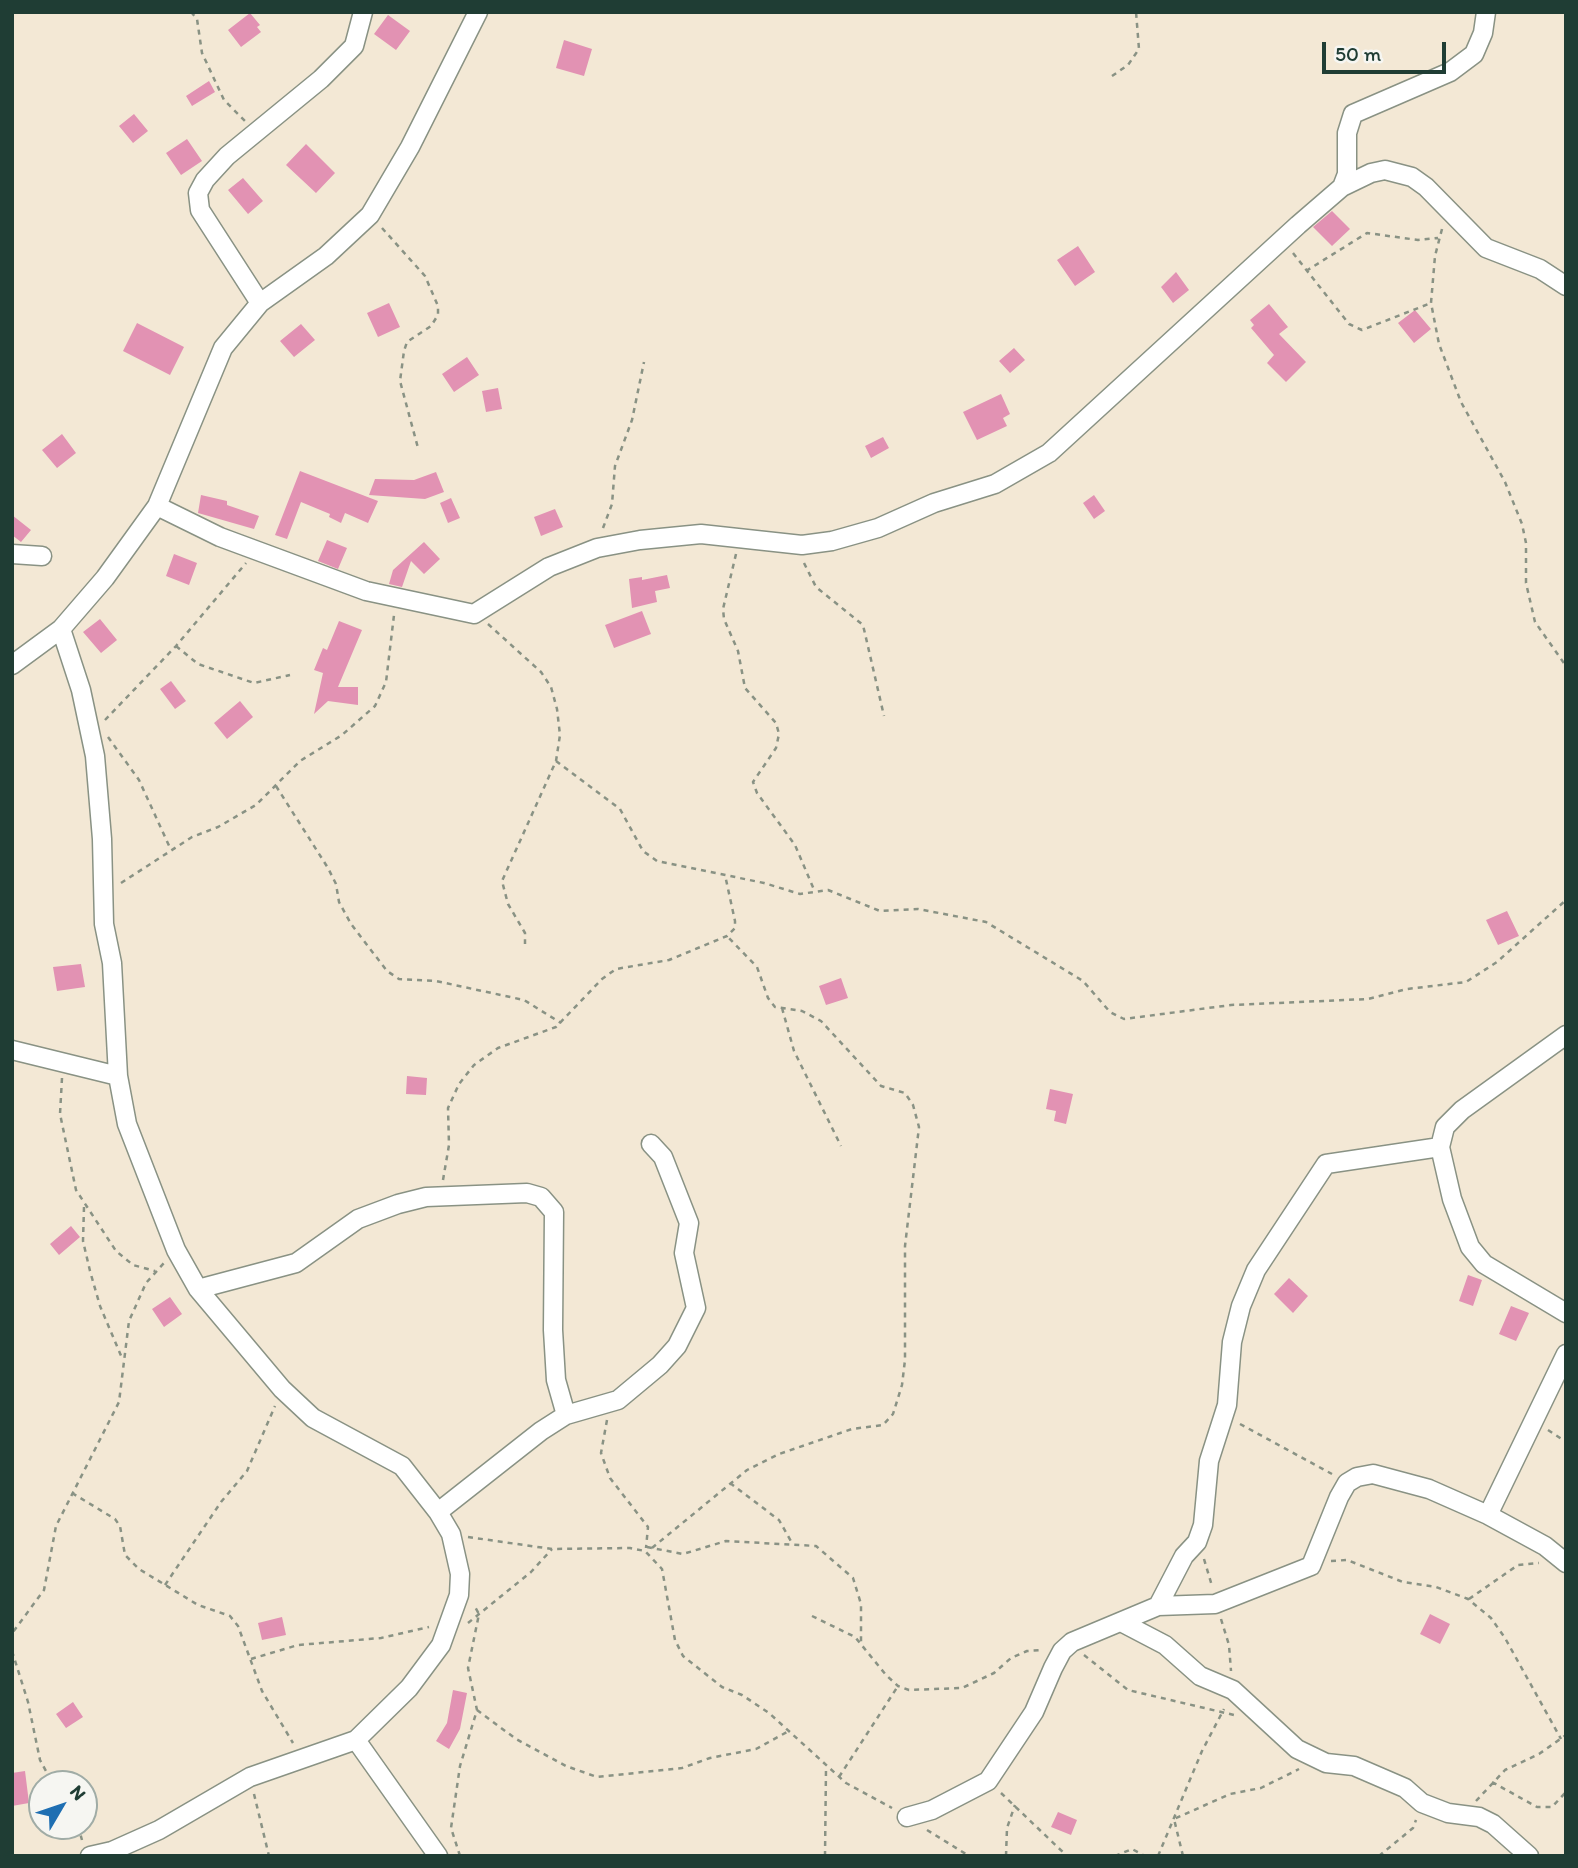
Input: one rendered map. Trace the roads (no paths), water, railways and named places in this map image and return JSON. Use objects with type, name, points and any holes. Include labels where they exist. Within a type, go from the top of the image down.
[{"type":"street","points":[[260,303],[200,209],[198,193],[220,164],[254,131],[321,79],[354,46],[363,12]]},
{"type":"street","points":[[12,665],[61,629],[105,578],[157,506],[223,348],[260,303],[326,256],[370,215],[410,147],[478,12]]},
{"type":"street","points":[[1342,187],[1347,174],[1347,133],[1353,114],[1450,72],[1474,54],[1483,33],[1486,12]]},
{"type":"street","points":[[157,506],[257,550],[394,599],[474,614],[549,568],[597,548],[701,534],[802,545],[878,528],[934,503],[995,484],[1030,466],[1056,446],[1342,187],[1371,173],[1400,173],[1426,187],[1486,248],[1564,280]]},
{"type":"street","points":[[12,554],[42,556]]},
{"type":"street","points":[[61,629],[95,731],[104,924],[115,993],[118,1076],[127,1124],[176,1250],[198,1289],[282,1390],[313,1418],[402,1466],[438,1512],[451,1534],[460,1574],[458,1595],[441,1645],[409,1688],[356,1740],[250,1777],[159,1830],[112,1853],[90,1856]]},
{"type":"street","points":[[1566,1035],[1462,1110],[1445,1126],[1440,1147],[1452,1199],[1470,1247],[1484,1264],[1566,1313]]},
{"type":"street","points":[[12,1050],[62,1065],[118,1076]]},
{"type":"street","points":[[438,1512],[566,1415],[618,1400],[660,1365],[677,1346],[696,1308],[684,1252],[689,1223],[663,1157],[651,1144]]},
{"type":"street","points":[[1157,1606],[1174,1572],[1197,1542],[1203,1525],[1209,1461],[1224,1416],[1232,1342],[1241,1306],[1256,1270],[1326,1164],[1440,1147]]},
{"type":"street","points":[[198,1289],[296,1263],[358,1219],[398,1204],[438,1197],[527,1193],[541,1197],[554,1212],[556,1380],[566,1415]]},
{"type":"street","points":[[1488,1515],[1566,1354]]},
{"type":"street","points":[[907,1817],[943,1805],[988,1781],[1034,1712],[1062,1651],[1082,1637],[1157,1606],[1215,1604],[1311,1566],[1348,1483],[1373,1474],[1429,1489],[1488,1515],[1545,1546],[1564,1562]]},
{"type":"street","points":[[1121,1622],[1153,1637],[1200,1676],[1231,1689],[1297,1749],[1326,1763],[1354,1766],[1405,1788],[1422,1803],[1448,1813],[1465,1814],[1493,1824],[1528,1856]]},
{"type":"street","points":[[356,1740],[438,1856]]}]
